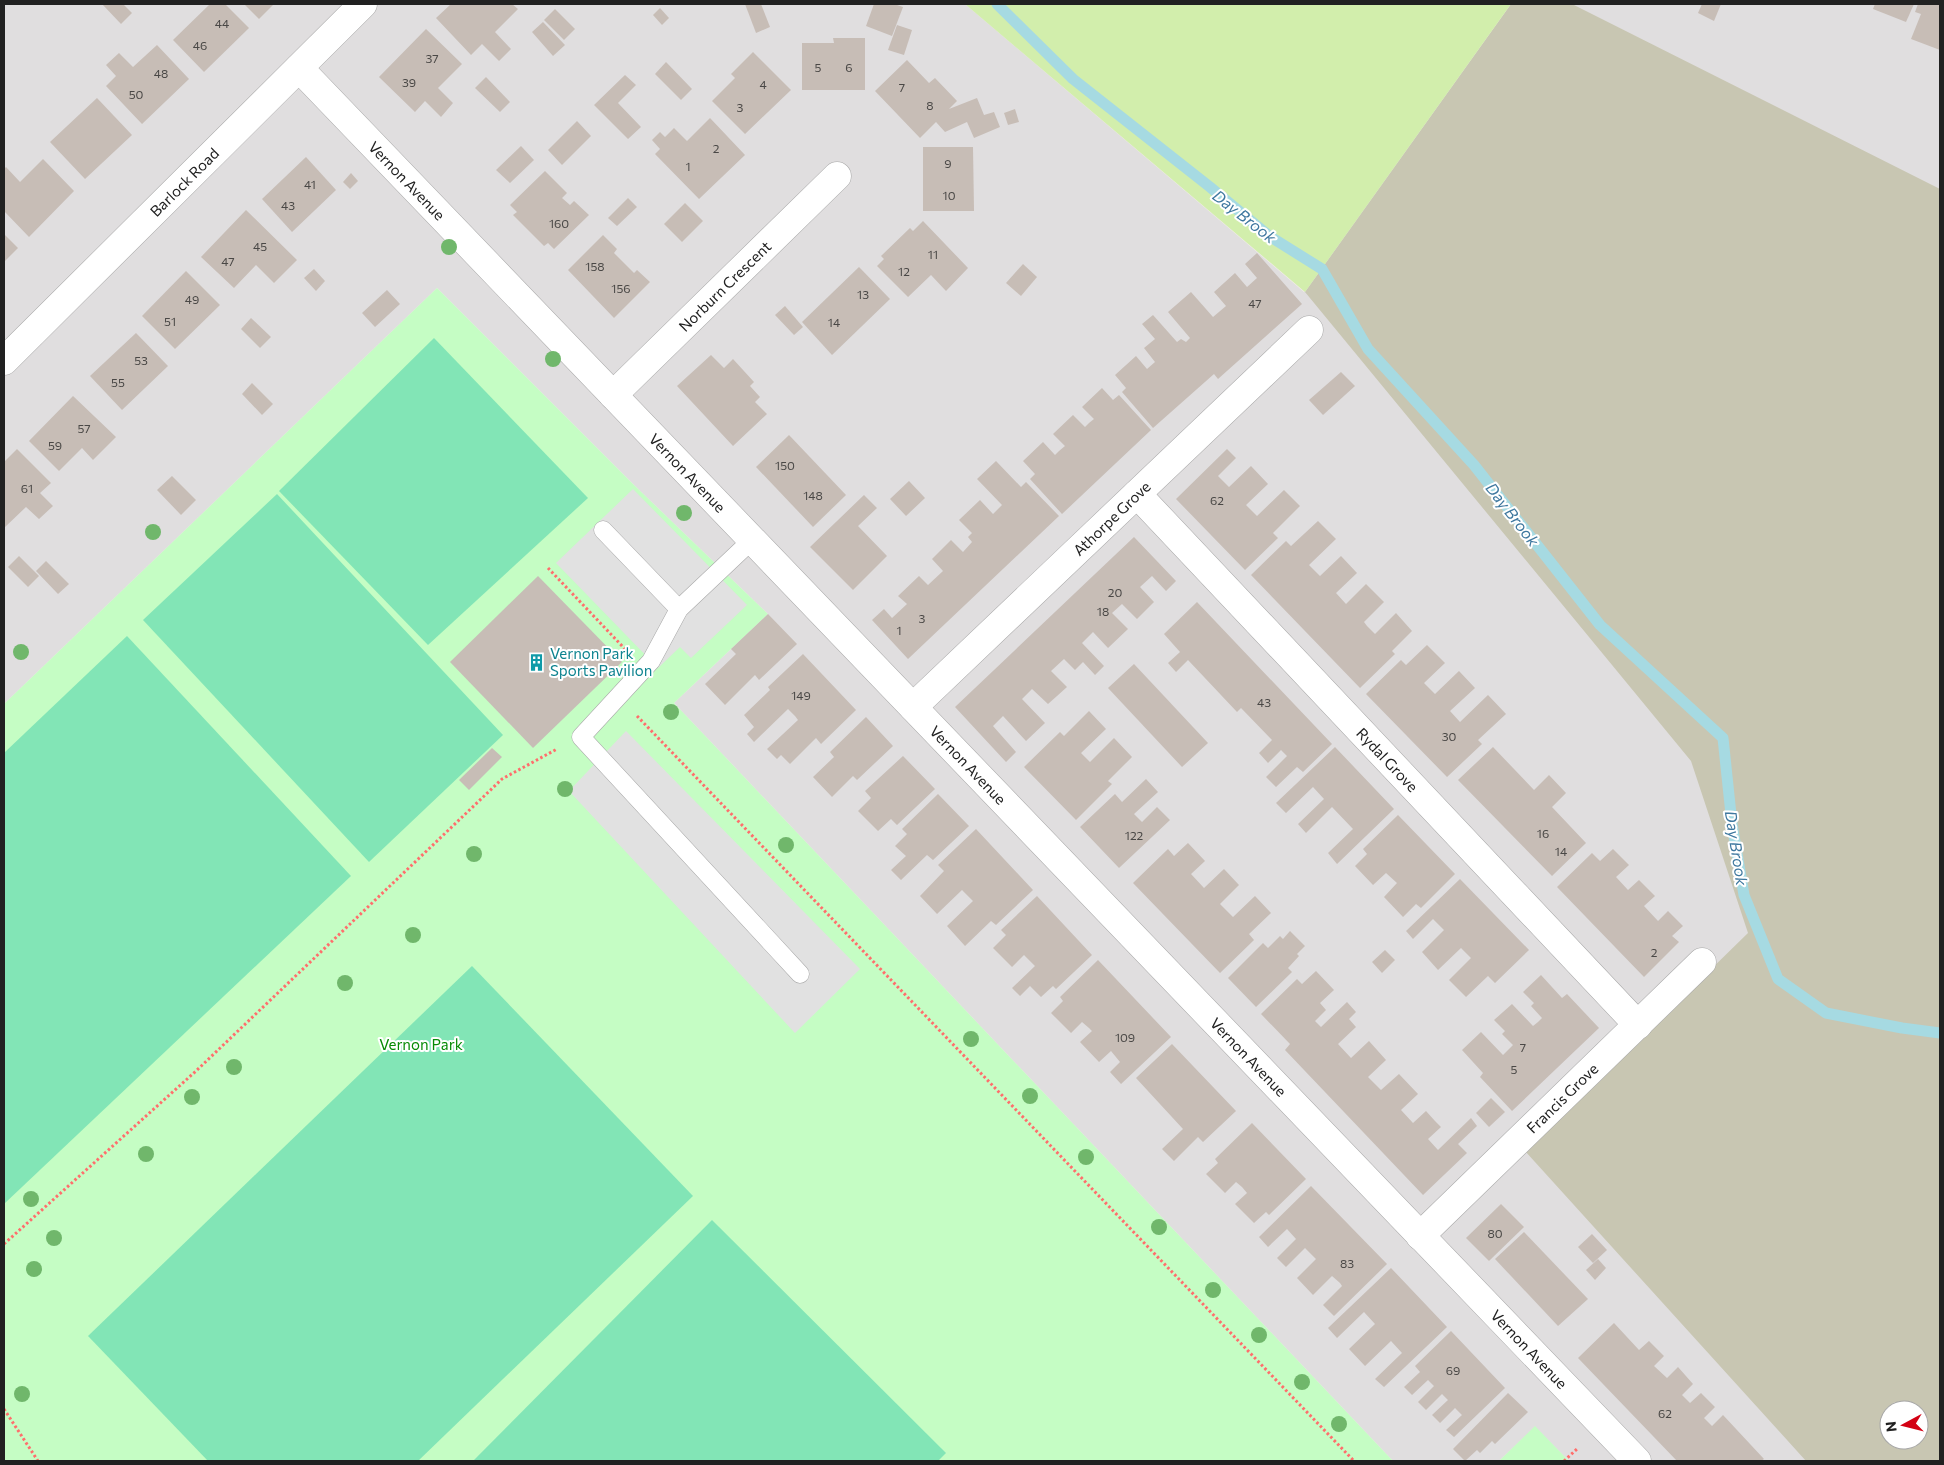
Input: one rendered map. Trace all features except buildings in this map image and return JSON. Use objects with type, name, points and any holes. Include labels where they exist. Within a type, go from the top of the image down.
[{"type":"street","name":"Barlock Road","points":[[4,361],[363,4]]},
{"type":"street","name":"Vernon Avenue","points":[[299,68],[1637,1461]]},
{"type":"street","name":"Norburn Crescent","points":[[613,395],[837,176]]},
{"type":"street","name":"Athorpe Grove","points":[[913,707],[1309,330]]},
{"type":"street","name":"Rydal Grove","points":[[1137,494],[1638,1025]]},
{"type":"street","name":"Francis Grove","points":[[1420,1236],[1702,962]]},
{"type":"lane","points":[[603,530],[678,609]]},
{"type":"lane","points":[[752,540],[678,609],[651,661],[619,698],[581,737],[800,974]]},
{"type":"path","points":[[548,568],[644,670]]},
{"type":"path","points":[[619,698],[1354,1461]]},
{"type":"path","points":[[4,1244],[196,1071],[502,779],[581,737]]},
{"type":"path","points":[[4,1409],[38,1461]]},
{"type":"shaded area","points":[[4,4],[965,4],[1304,292],[1511,4],[1940,4],[1940,1461],[1569,1461],[1535,1427],[1499,1461],[1393,1461],[674,703],[768,614],[634,485],[437,288],[4,704]]},
{"type":"shaded area","points":[[1511,4],[1572,4],[1940,189],[1940,1461],[1806,1461],[1525,1151],[1748,933],[1691,761],[1305,292]]},
{"type":"shaded area","points":[[633,489],[747,605],[691,658],[680,647],[658,668],[556,563]]},
{"type":"shaded area","points":[[626,731],[860,969],[795,1033],[569,791]]},
{"type":"green space","points":[[965,4],[1511,4],[1305,292]]},
{"type":"green space","name":"Vernon Park","points":[[437,288],[634,485],[768,614],[674,703],[1393,1461],[4,1461],[4,704]]},
{"type":"green space","points":[[434,338],[588,498],[428,645],[279,491]]},
{"type":"green space","points":[[277,494],[503,735],[369,862],[143,620]]},
{"type":"green space","points":[[127,636],[351,876],[4,1204],[4,753]]},
{"type":"green space","points":[[472,966],[693,1196],[418,1461],[208,1461],[88,1336]]},
{"type":"green space","points":[[712,1220],[946,1453],[938,1461],[473,1461]]},
{"type":"green space","points":[[1535,1426],[1569,1461],[1499,1461]]},
{"type":"waterway","name":"Day Brook","points":[[997,4],[1073,79],[1269,236],[1322,269],[1368,349],[1474,465],[1600,625],[1723,738],[1732,824],[1744,895],[1778,979],[1826,1013],[1902,1028],[1940,1033]]},
{"type":"place","name":"Vernon Park Sports Pavilion","points":[[536,662]]}]
